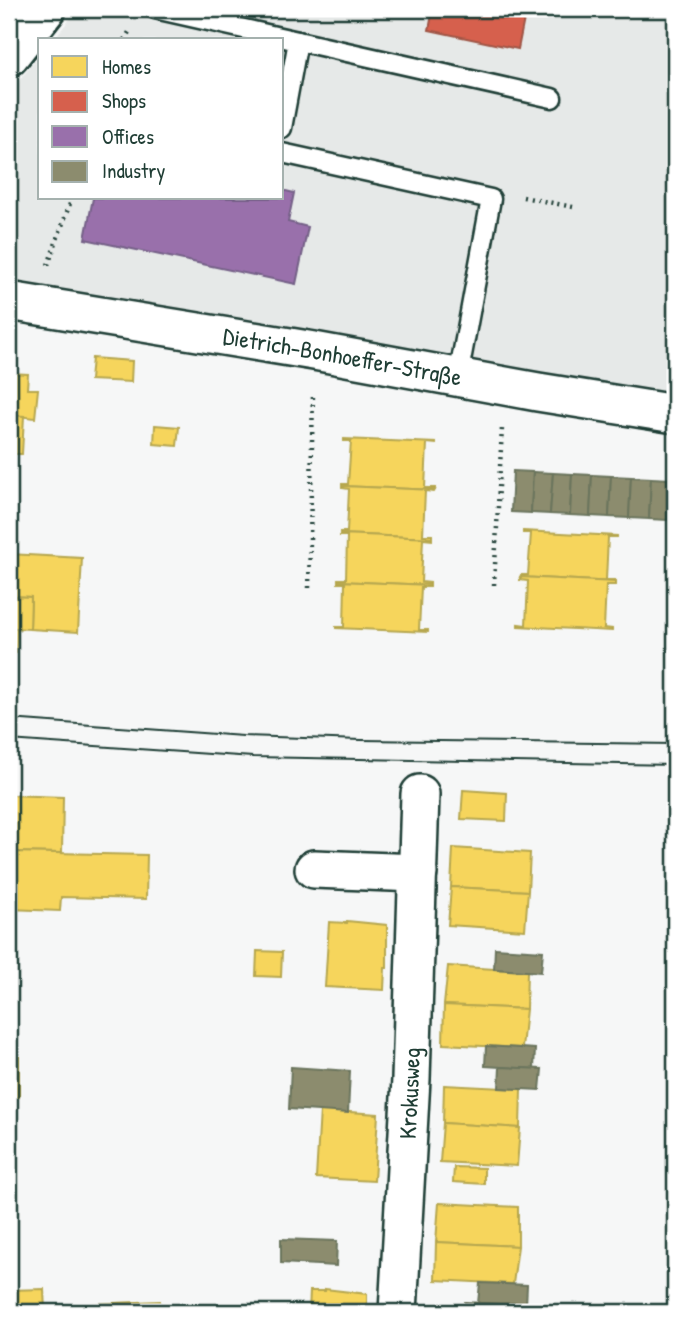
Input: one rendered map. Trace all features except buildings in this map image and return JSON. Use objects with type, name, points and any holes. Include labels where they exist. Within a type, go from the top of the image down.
[{"type":"street","points":[[9,56],[46,9]]},
{"type":"street","name":"Dietrich-Bonhoeffer-Straße","points":[[12,302],[675,414]]},
{"type":"street","name":"Krokusweg","points":[[398,1312],[411,1079],[420,794]]},
{"type":"street","points":[[314,869],[418,873]]},
{"type":"lane","points":[[155,9],[552,98]]},
{"type":"lane","points":[[284,117],[298,41]]},
{"type":"lane","points":[[284,153],[491,200],[458,377]]},
{"type":"path","points":[[12,302],[46,269],[71,200]]},
{"type":"path","points":[[544,201],[573,207]]},
{"type":"path","points":[[309,588],[314,351]]},
{"type":"path","points":[[494,584],[504,385]]},
{"type":"shaded area","points":[[78,9],[675,9],[675,397],[331,335],[9,284],[9,99],[21,78],[38,57],[38,200],[284,200],[284,38],[55,38]]},
{"type":"tram line","points":[[9,719],[243,736],[675,744]]},
{"type":"tram line","points":[[9,740],[253,757],[675,765]]}]
